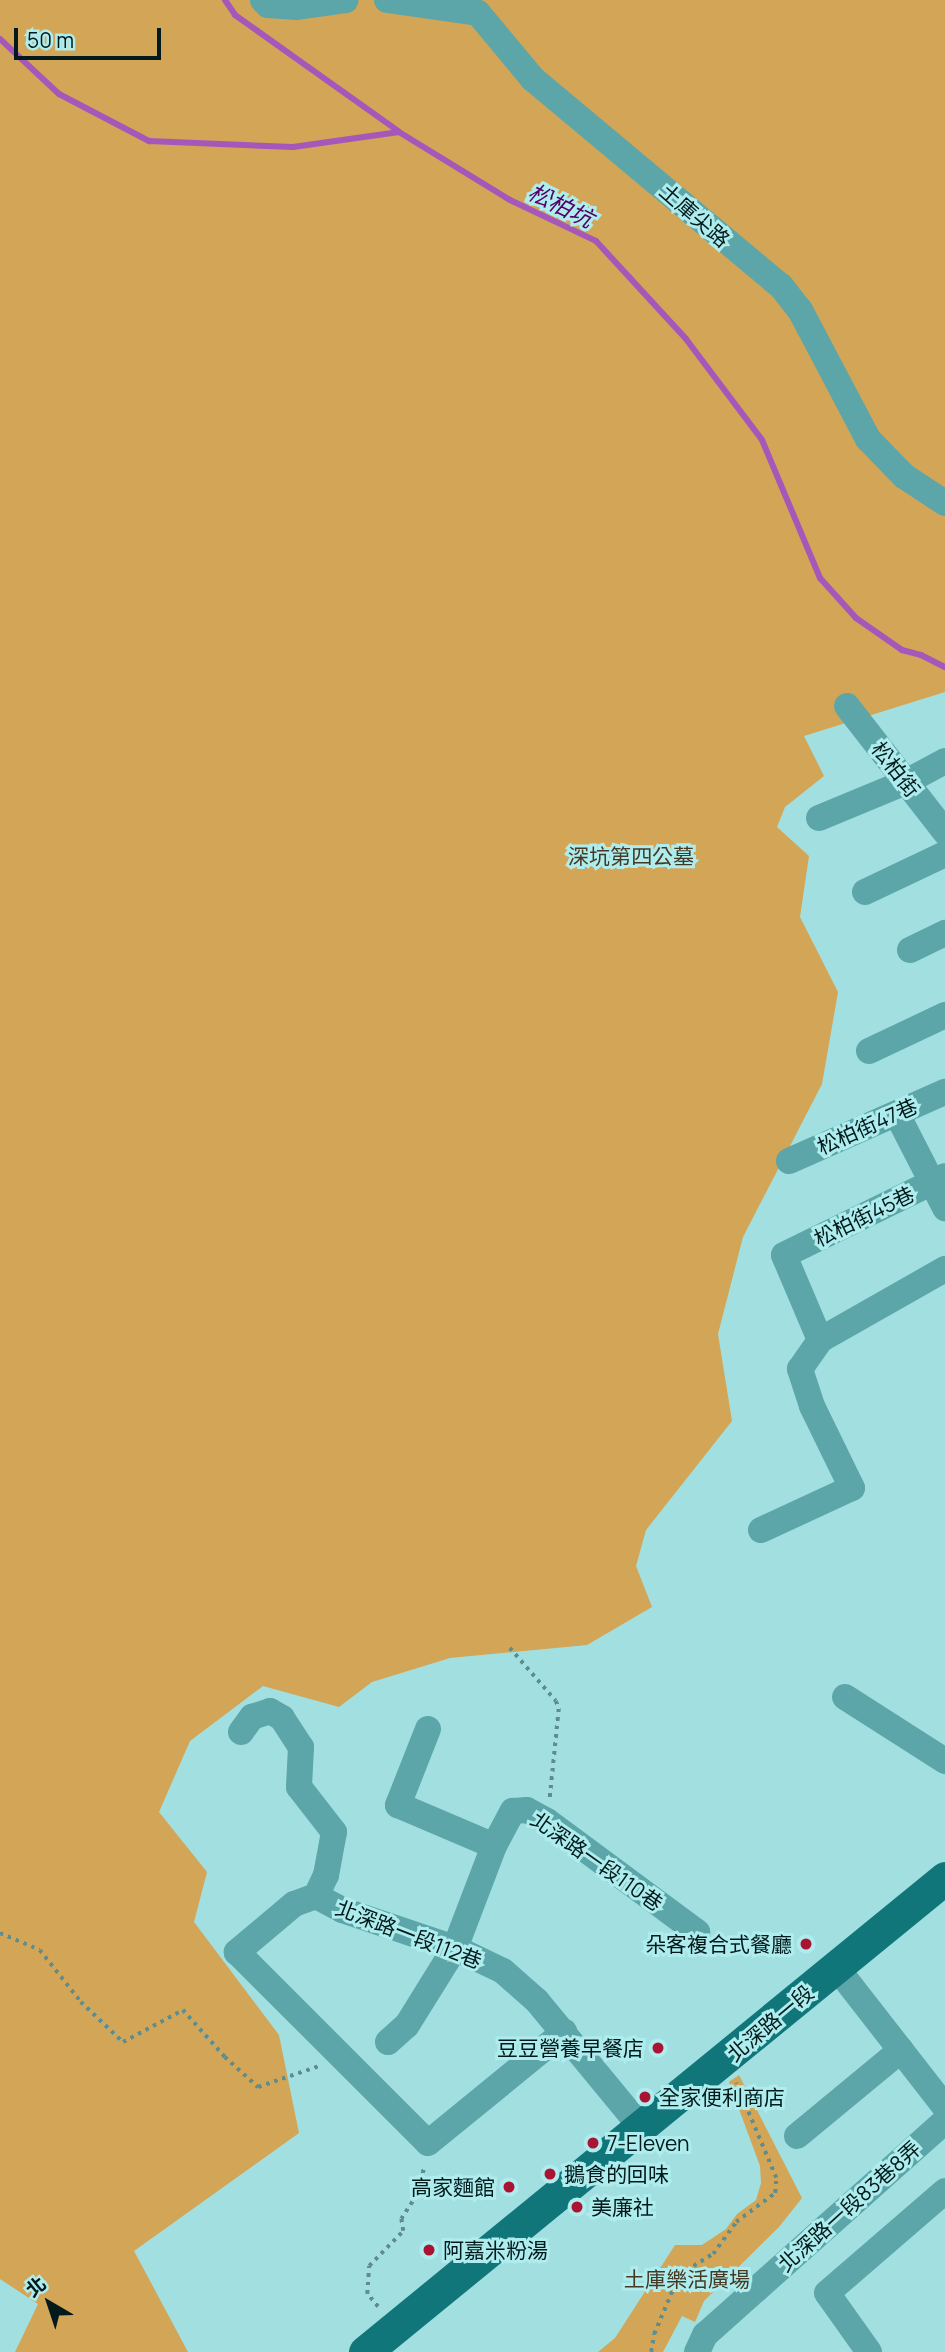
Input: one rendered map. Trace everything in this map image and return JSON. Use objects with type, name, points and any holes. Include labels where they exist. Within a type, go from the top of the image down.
[{"type":"main road","name":"北深路一段","points":[[365,2352],[724,2062],[945,1878]]},
{"type":"street","points":[[263,0],[268,5],[297,7],[346,0]]},
{"type":"street","name":"土庫尖路","points":[[387,0],[478,13],[533,79],[781,286],[800,310],[868,439],[904,476],[945,503]]},
{"type":"street","name":"松柏街","points":[[847,706],[945,832]]},
{"type":"street","points":[[818,818],[906,782],[945,761]]},
{"type":"street","points":[[865,892],[945,854]]},
{"type":"street","points":[[910,950],[945,933]]},
{"type":"street","points":[[869,1052],[945,1015]]},
{"type":"street","name":"松柏街47巷","points":[[789,1161],[945,1092]]},
{"type":"street","points":[[897,1114],[938,1179],[945,1208]]},
{"type":"street","name":"松柏街45巷","points":[[821,1340],[784,1255],[938,1179]]},
{"type":"street","points":[[761,1530],[852,1488],[813,1406],[800,1368],[821,1340],[945,1269]]},
{"type":"street","points":[[845,1697],[945,1761]]},
{"type":"street","name":"北深路一段112巷","points":[[241,1732],[252,1717],[270,1711],[282,1718],[301,1747],[299,1787],[334,1832],[326,1875],[316,1896],[342,1910],[455,1948],[503,1971],[537,2001],[642,2127]]},
{"type":"street","points":[[428,1729],[398,1805],[494,1846]]},
{"type":"street","name":"北深路一段110巷","points":[[388,2042],[407,2025],[455,1948],[494,1846],[513,1811],[527,1810],[547,1821],[697,1932]]},
{"type":"street","points":[[316,1896],[294,1905],[237,1952],[429,2150],[564,2032]]},
{"type":"street","points":[[836,1967],[945,2108]]},
{"type":"street","points":[[797,2136],[901,2050]]},
{"type":"street","name":"北深路一段83巷8弄","points":[[697,2352],[705,2335],[945,2121]]},
{"type":"street","points":[[869,2352],[827,2293],[945,2191]]},
{"type":"path","points":[[510,1648],[556,1701],[559,1709],[547,1821]]},
{"type":"path","points":[[0,1933],[40,1950],[81,2002],[122,2042],[183,2010],[225,2057],[258,2087],[289,2075],[315,2070],[334,2052]]},
{"type":"path","points":[[651,2352],[654,2334],[679,2275],[713,2254],[736,2222],[775,2193],[776,2178],[735,2080],[724,2062]]},
{"type":"path","points":[[396,2327],[367,2294],[369,2266],[403,2231],[401,2219],[420,2190],[421,2168],[429,2150]]},
{"type":"green space","name":"深坑第四公墓","points":[[0,0],[945,0],[945,692],[804,736],[824,776],[785,807],[777,827],[809,856],[800,917],[838,992],[822,1084],[743,1237],[718,1334],[732,1421],[646,1530],[636,1566],[652,1607],[587,1645],[450,1658],[372,1682],[339,1707],[263,1686],[190,1741],[159,1812],[207,1872],[194,1922],[279,2035],[299,2133],[134,2251],[188,2352],[15,2352],[38,2304],[0,2279]]},
{"type":"green space","name":"土庫樂活廣場","points":[[739,2075],[802,2198],[779,2227],[704,2301],[695,2322],[682,2316],[663,2352],[598,2352],[615,2338],[675,2245],[702,2245],[726,2229],[737,2214],[756,2200],[761,2183],[760,2166],[729,2082]]},
{"type":"waterway","points":[[225,0],[235,15],[398,131]]},
{"type":"waterway","name":"松柏坑","points":[[0,39],[59,94],[149,141],[293,147],[399,132],[510,200],[596,241],[686,339],[762,440],[820,578],[856,618],[902,650],[921,655],[945,667]]},
{"type":"place","name":"朵客複合式餐廳","points":[[806,1944]]},
{"type":"place","name":"豆豆營養早餐店","points":[[658,2048]]},
{"type":"place","name":"全家便利商店","points":[[645,2097]]},
{"type":"place","name":"7-Eleven","points":[[593,2143]]},
{"type":"place","name":"鵝食的回味","points":[[550,2174]]},
{"type":"place","name":"高家麵館","points":[[509,2187]]},
{"type":"place","name":"美廉社","points":[[577,2207]]},
{"type":"place","name":"阿嘉米粉湯","points":[[429,2250]]}]
